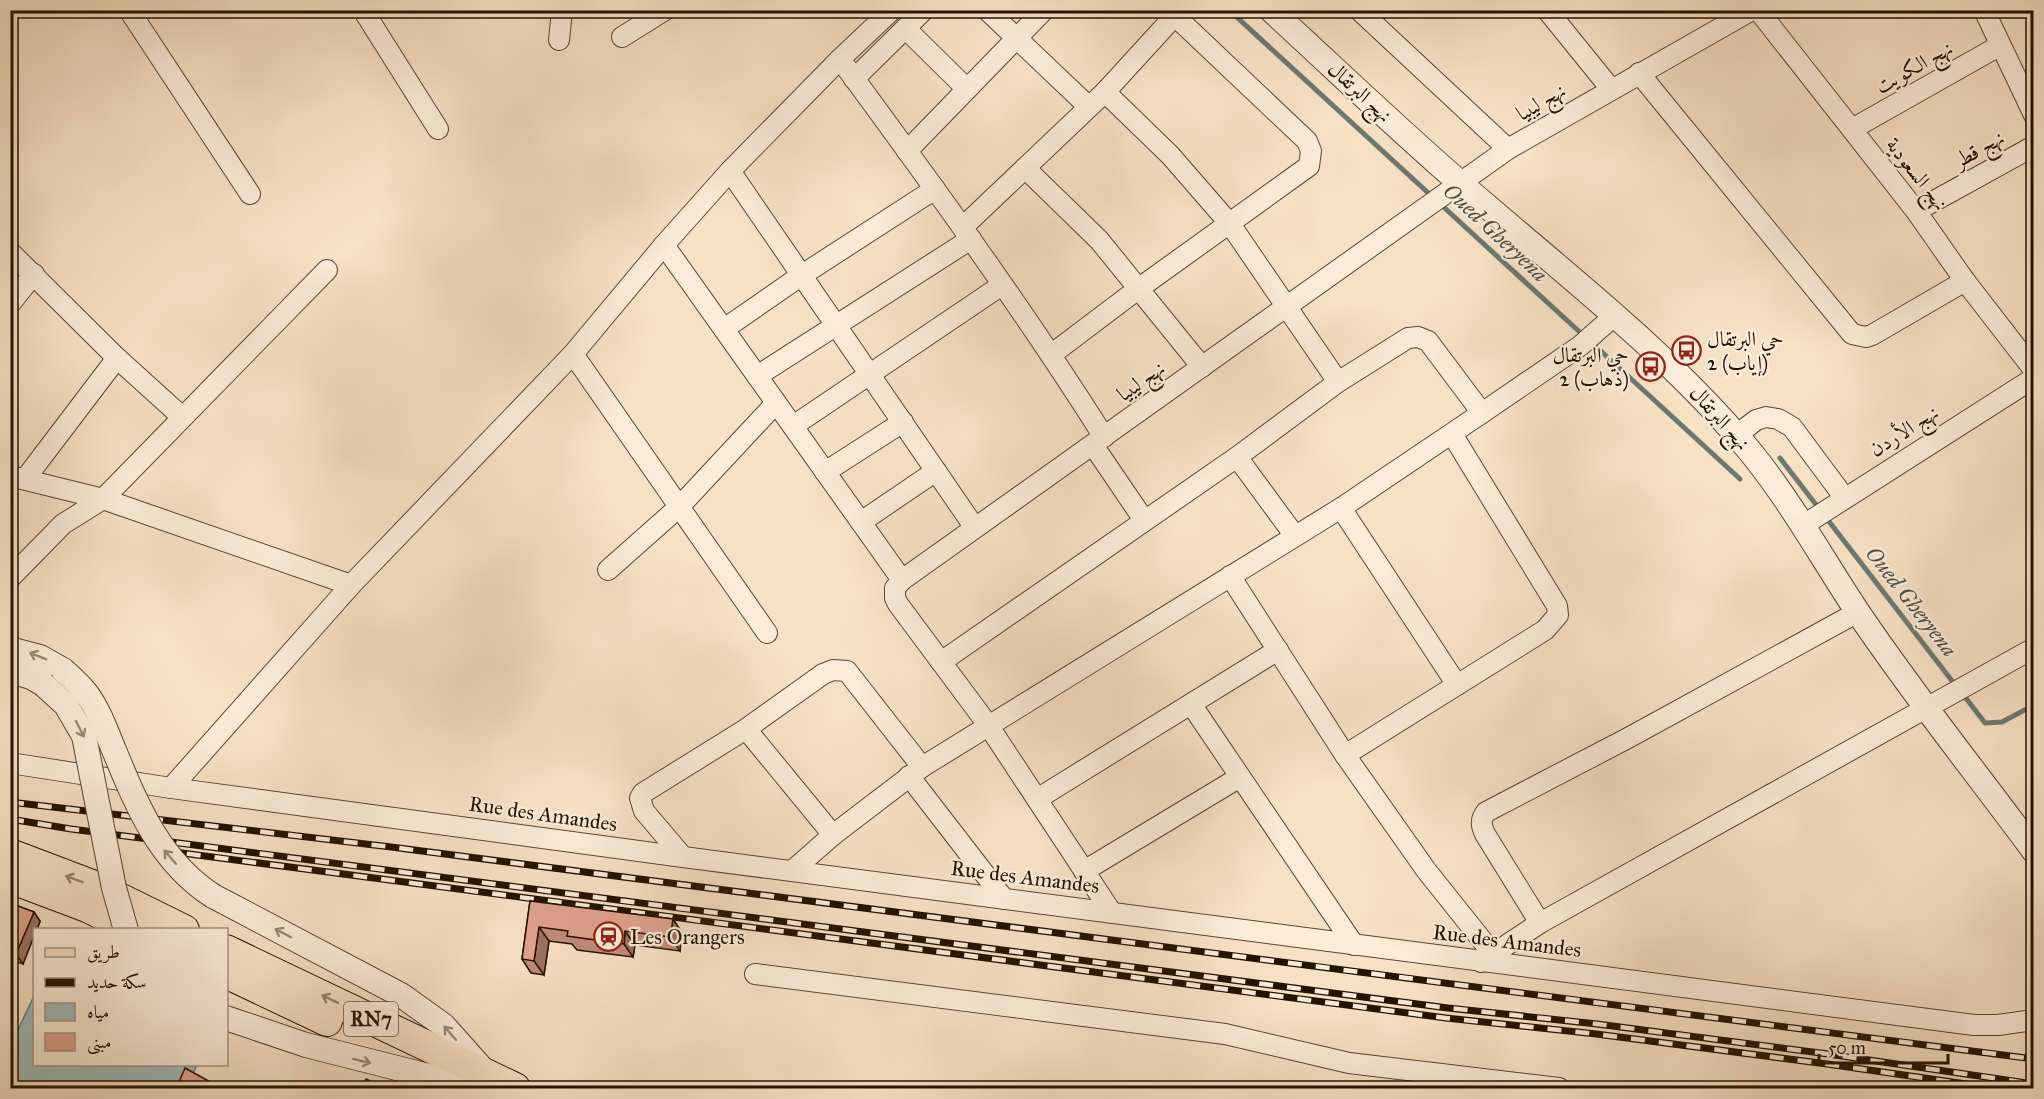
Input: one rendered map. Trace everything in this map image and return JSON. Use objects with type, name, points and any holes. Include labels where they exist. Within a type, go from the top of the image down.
[{"type":"main road","points":[[10,854],[97,887],[180,928]]},
{"type":"main road","points":[[10,878],[87,907],[130,928]]},
{"type":"main road","name":"RN7","points":[[228,951],[473,1083]]},
{"type":"main road","name":"RN7","points":[[228,974],[473,1083],[515,1089]]},
{"type":"street","points":[[129,10],[250,194]]},
{"type":"street","points":[[363,10],[438,129]]},
{"type":"street","points":[[559,40],[562,10]]},
{"type":"street","points":[[622,37],[664,10]]},
{"type":"street","points":[[171,788],[351,585],[573,354],[664,245],[730,171],[840,59],[892,10]]},
{"type":"street","points":[[854,79],[924,10]]},
{"type":"street","points":[[987,10],[1089,107]]},
{"type":"street","points":[[907,151],[1044,10]]},
{"type":"street","name":"نهج البرتقال","points":[[1271,10],[1454,188],[1605,324],[1688,383],[1737,435],[1770,475],[1804,524],[1858,612],[1931,705],[2033,851]]},
{"type":"street","points":[[1547,10],[1611,89]]},
{"type":"street","points":[[1984,10],[1999,46],[2027,81],[2034,115]]},
{"type":"street","name":"نهج ليبيا","points":[[902,580],[1508,149],[1746,12]]},
{"type":"street","name":"نهج السعودية","points":[[1746,12],[1852,129],[2034,370]]},
{"type":"street","points":[[1366,13],[1508,149]]},
{"type":"street","points":[[757,376],[837,326],[967,233],[1024,168],[1105,92],[1177,14],[1307,141],[1311,151],[1309,166],[1052,354]]},
{"type":"street","points":[[906,29],[967,89]]},
{"type":"street","name":"نهج الكويت","points":[[1852,129],[1999,46]]},
{"type":"street","points":[[840,59],[1052,354],[1098,441],[1144,520]]},
{"type":"street","points":[[1639,73],[1852,334],[1866,337],[1872,335],[1965,281]]},
{"type":"street","points":[[1105,92],[1170,154],[1230,224],[1338,382]]},
{"type":"street","name":"نهج قطر","points":[[1916,211],[2034,146]]},
{"type":"street","points":[[1024,168],[1099,240],[1202,367]]},
{"type":"street","points":[[730,171],[975,528]]},
{"type":"street","points":[[724,329],[802,275],[935,189]]},
{"type":"street","points":[[664,245],[902,580],[895,588],[895,598],[988,725],[1112,913]]},
{"type":"street","points":[[10,252],[117,358],[182,417]]},
{"type":"street","points":[[10,578],[63,524],[103,499],[327,270]]},
{"type":"street","points":[[10,304],[34,274]]},
{"type":"street","points":[[793,426],[1002,285]]},
{"type":"street","points":[[792,871],[833,835],[916,771],[1341,508],[1580,345],[1605,324]]},
{"type":"street","points":[[941,662],[1237,457],[1338,382],[1399,342],[1418,337],[1428,341],[1482,413]]},
{"type":"street","points":[[573,354],[767,633]]},
{"type":"street","points":[[117,358],[18,478],[103,499],[351,585]]},
{"type":"street","name":"نهج الأردن","points":[[1804,524],[2034,378]]},
{"type":"street","points":[[608,570],[679,507],[776,403]]},
{"type":"street","points":[[1737,435],[1756,420],[1766,417],[1778,419],[1792,427],[1837,502]]},
{"type":"street","points":[[825,472],[903,422]]},
{"type":"street","points":[[1345,755],[1545,630],[1558,615],[1557,606],[1452,434]]},
{"type":"street","points":[[1237,457],[1295,536]]},
{"type":"street","points":[[861,522],[936,471]]},
{"type":"street","points":[[1341,508],[1457,685]]},
{"type":"street","points":[[1230,576],[1345,755],[1487,958],[1539,923],[2034,648]]},
{"type":"street","points":[[1539,923],[1481,826],[1481,818],[1486,812],[1659,722],[1858,612]]},
{"type":"street","points":[[10,649],[40,657],[63,670],[85,691],[96,709],[138,807],[161,846],[188,877],[213,896],[401,995],[443,1025],[473,1083]]},
{"type":"street","points":[[1037,799],[1278,650]]},
{"type":"street","points":[[683,857],[644,811],[640,798],[643,793],[746,729],[823,674],[842,669],[847,671],[1004,899]]},
{"type":"street","points":[[10,671],[31,677],[43,684],[66,705],[84,736],[114,888],[125,928]]},
{"type":"street","points":[[1191,704],[1354,945]]},
{"type":"street","points":[[746,729],[833,835]]},
{"type":"street","name":"Rue des Amandes","points":[[10,763],[171,788],[683,857],[1354,945],[1487,958],[1974,1025],[2006,1025],[2034,1020]]},
{"type":"street","points":[[1084,871],[1240,777]]},
{"type":"street","points":[[755,974],[1225,1034],[1349,1063],[1559,1089]]},
{"type":"street","points":[[228,1019],[306,1046],[473,1083]]},
{"type":"water","points":[[33,998],[33,1066],[196,1067],[186,1088],[11,1088],[10,1047]]},
{"type":"building","points":[[530,901],[673,919],[670,937],[625,931],[624,944],[567,936],[568,931],[539,927],[534,961],[522,959]]},
{"type":"building","points":[[10,903],[34,912],[16,954],[10,952]]},
{"type":"building","points":[[185,1068],[223,1089],[176,1089]]},
{"type":"building","points":[[366,1079],[387,1089],[361,1089]]},
{"type":"building","points":[[423,1083],[433,1089],[420,1089]]},
{"type":"waterway","name":"Oued Gheryena","points":[[1229,10],[1584,336]]},
{"type":"waterway","name":"Oued Gheryena","points":[[1591,342],[1740,479]]},
{"type":"waterway","name":"Oued Gheryena","points":[[1780,458],[1956,686]]},
{"type":"waterway","name":"Oued Gheryena","points":[[1962,693],[1985,723],[2002,722],[2034,705]]},
{"type":"railway","points":[[10,802],[391,847],[2034,1059]]},
{"type":"railway","points":[[10,819],[71,829],[1448,1008],[1597,1024],[1828,1054],[2034,1084]]},
{"type":"railway","points":[[159,850],[1446,1018],[1596,1034],[1994,1088]]},
{"type":"place","name":"حي البرتقال 2 (إياب)","points":[[1686,351]]},
{"type":"place","name":"حي البرتقال 2 (ذهاب)","points":[[1650,367]]},
{"type":"place","name":"Les Orangers","points":[[609,937]]}]
